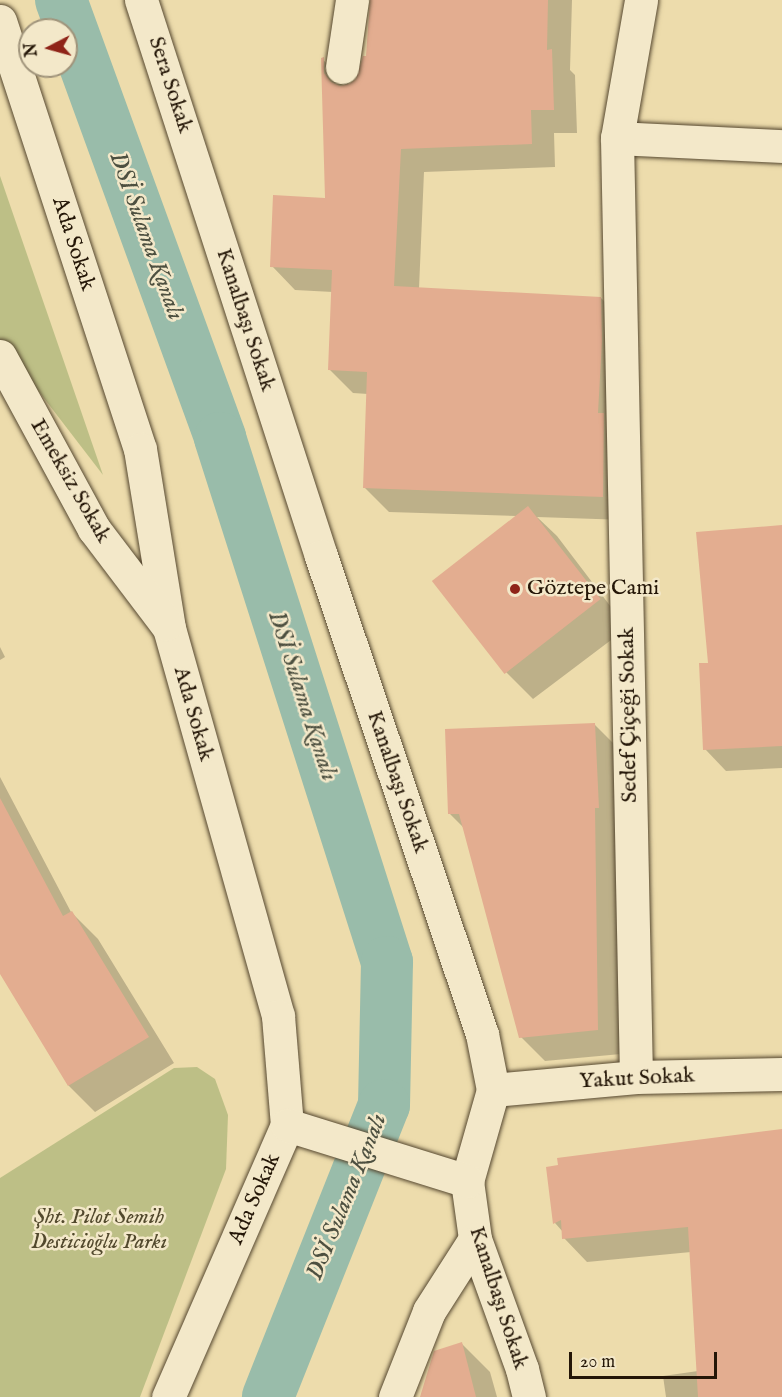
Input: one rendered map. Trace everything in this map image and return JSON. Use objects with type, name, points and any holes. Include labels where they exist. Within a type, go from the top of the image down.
[{"type":"street","name":"Sera Sokak","points":[[141,0],[198,170]]},
{"type":"street","points":[[342,67],[352,0]]},
{"type":"street","name":"Sedef Çiçeği Sokak","points":[[636,1077],[617,138],[641,0]]},
{"type":"street","name":"Ada Sokak","points":[[0,21],[140,449],[169,628],[278,1016],[287,1125],[168,1397]]},
{"type":"street","points":[[617,138],[782,146]]},
{"type":"street","name":"Kanalbaşı Sokak","points":[[198,170],[321,556],[482,1034],[493,1090],[458,1178],[475,1239],[522,1369],[529,1397]]},
{"type":"street","name":"Emeksiz Sokak","points":[[0,356],[94,529],[169,628]]},
{"type":"street","name":"Yakut Sokak","points":[[493,1090],[636,1077],[782,1074]]},
{"type":"street","points":[[287,1125],[458,1178]]},
{"type":"street","points":[[395,1397],[429,1311],[475,1239]]},
{"type":"green space","points":[[0,176],[103,475],[0,341]]},
{"type":"green space","name":"Şht. Pilot Semih Desticioğlu Parkı","points":[[197,1067],[215,1079],[228,1115],[226,1169],[140,1397],[0,1397],[0,1178],[174,1068]]},
{"type":"building","points":[[370,0],[548,0],[547,50],[552,49],[554,110],[531,110],[532,144],[401,149],[394,286],[601,297],[602,341],[598,413],[604,413],[603,497],[363,488],[367,372],[328,370],[332,270],[270,267],[273,195],[325,198],[321,58],[324,57],[324,73],[331,82],[340,86],[356,79],[363,56],[366,56]]},
{"type":"building","name":"Göztepe Cami","points":[[528,506],[601,599],[505,674],[432,581]]},
{"type":"building","points":[[782,525],[782,746],[703,750],[699,663],[708,663],[696,532]]},
{"type":"building","points":[[595,723],[599,808],[595,808],[598,1030],[519,1038],[459,814],[448,814],[445,729]]},
{"type":"building","points":[[0,798],[63,916],[72,911],[149,1037],[68,1086],[0,974]]},
{"type":"building","points":[[782,1129],[782,1397],[698,1397],[688,1227],[562,1239],[561,1220],[553,1224],[546,1167],[558,1165],[557,1158]]},
{"type":"building","points":[[462,1342],[476,1397],[420,1397],[434,1351]]},
{"type":"waterway","name":"DSİ Sulama Kanalı","points":[[61,0],[220,438],[387,962],[384,1105],[268,1397]]},
{"type":"place","name":"Göztepe Cami","points":[[515,589]]}]
